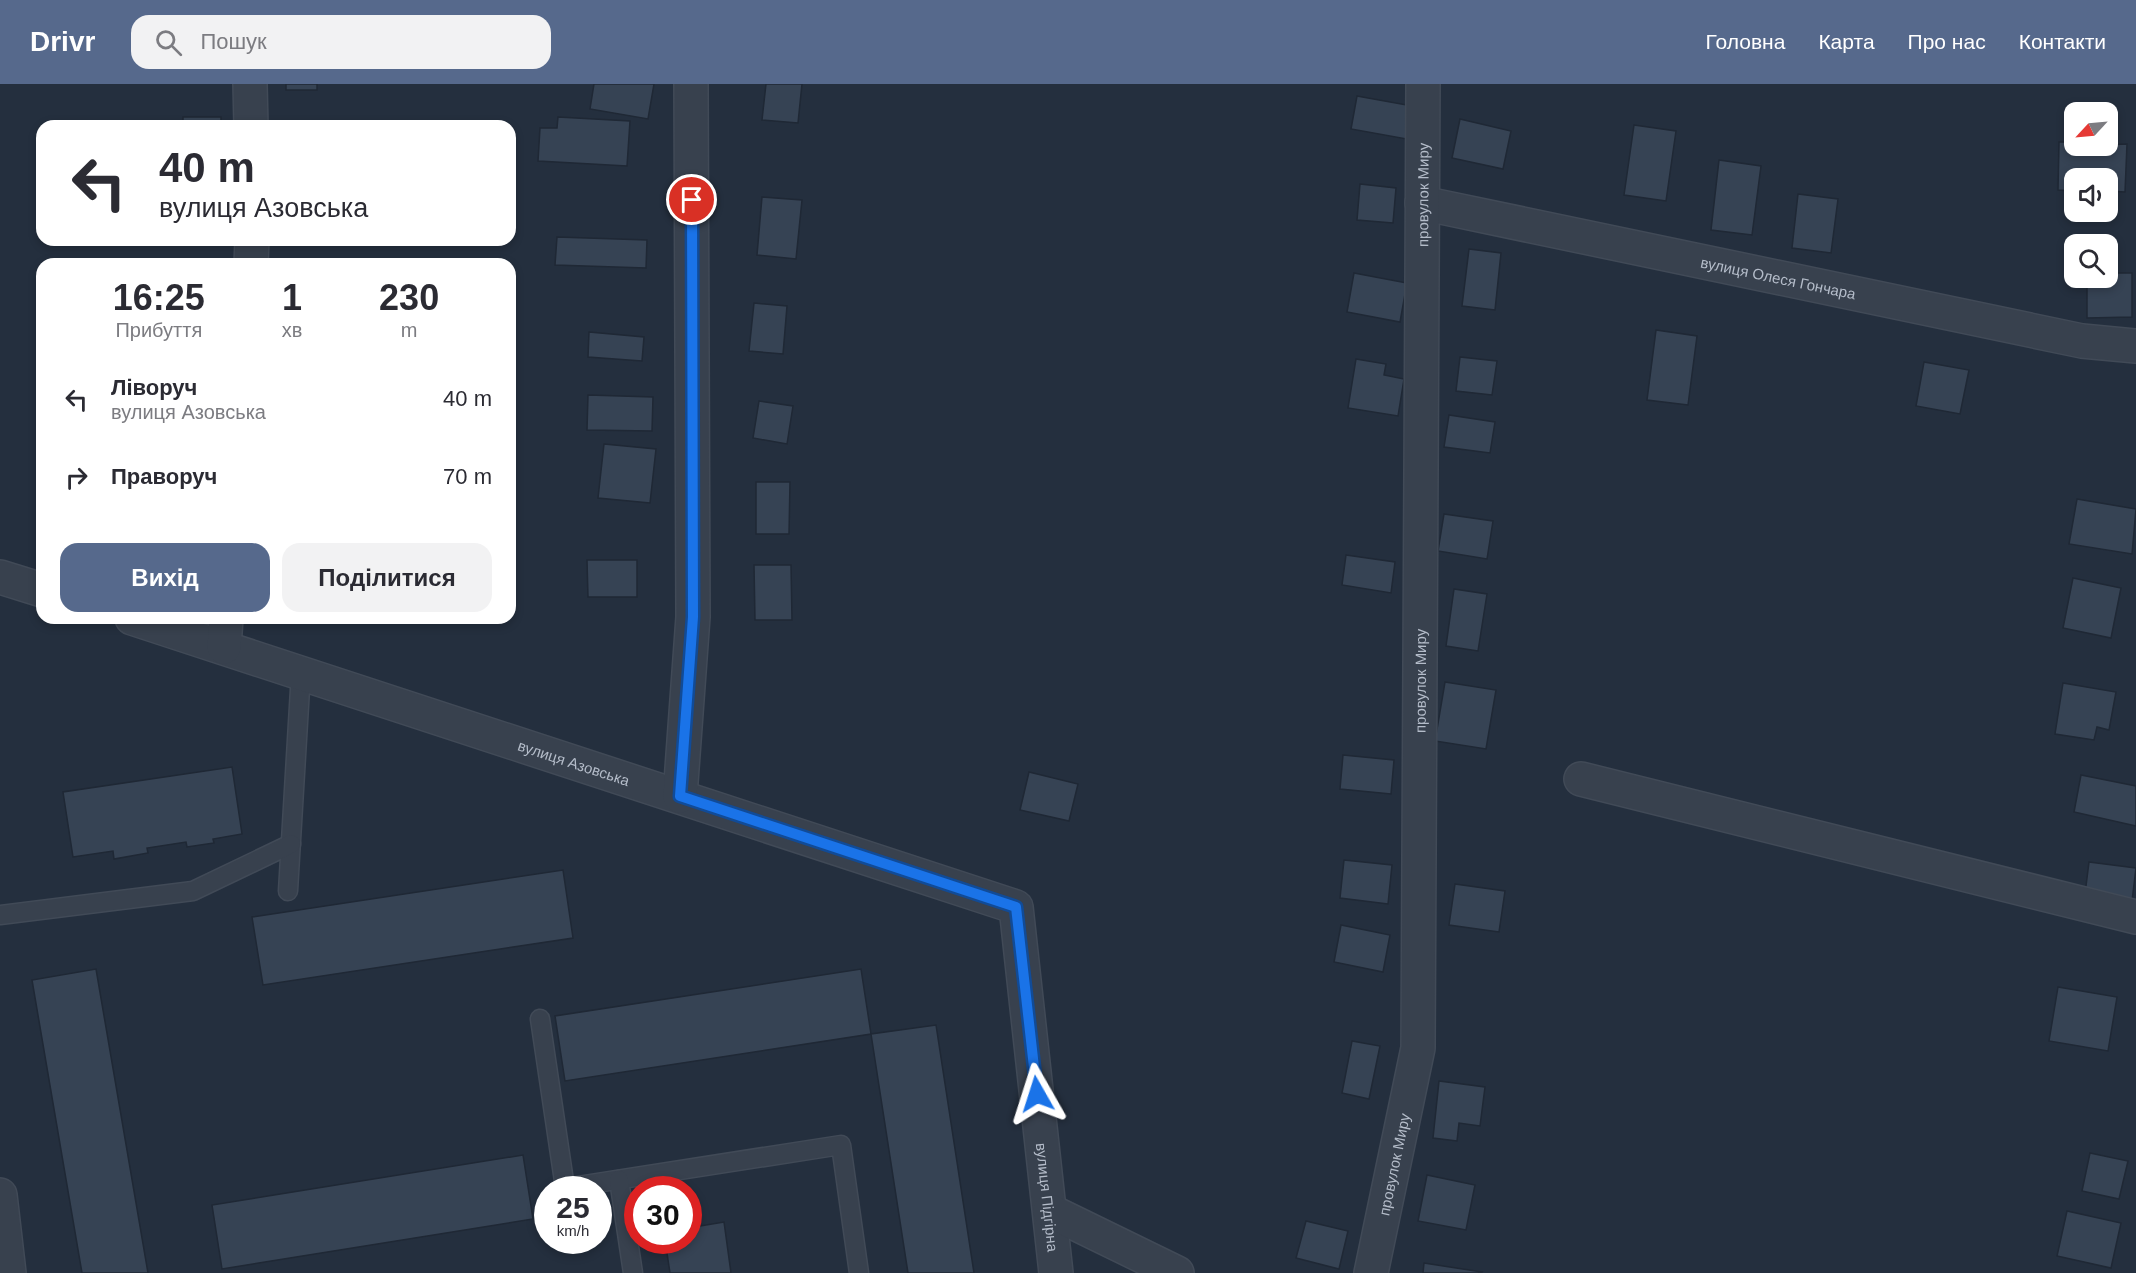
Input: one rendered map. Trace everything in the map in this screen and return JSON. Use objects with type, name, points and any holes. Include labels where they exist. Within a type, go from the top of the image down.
[{"type":"street","points":[[250,84],[251,120]]},
{"type":"street","points":[[680,796],[693,617],[691,84]]},
{"type":"street","name":"провулок Миру","points":[[1371,1273],[1418,1048],[1423,84]]},
{"type":"street","name":"вулиця Олеся Гончара","points":[[1422,203],[2082,341],[2136,346]]},
{"type":"street","points":[[0,577],[36,588]]},
{"type":"street","name":"вулиця Азовська","points":[[172,624],[225,632],[301,672],[1016,907]]},
{"type":"street","points":[[1581,779],[2136,916]]},
{"type":"street","name":"вулиця Підгірна","points":[[1016,907],[1056,1273]]},
{"type":"street","points":[[0,1195],[9,1273]]},
{"type":"street","points":[[1050,1212],[1177,1273]]},
{"type":"lane","points":[[288,891],[301,672]]},
{"type":"lane","points":[[0,915],[194,891],[291,844]]},
{"type":"lane","points":[[540,1019],[565,1188],[841,1145],[859,1273]]},
{"type":"lane","points":[[620,1180],[633,1273]]},
{"type":"building","points":[[286,84],[317,84],[317,90],[286,90]]},
{"type":"building","points":[[594,84],[654,84],[648,119],[590,109]]},
{"type":"building","points":[[766,84],[802,84],[798,123],[762,120]]},
{"type":"building","points":[[1357,96],[1418,107],[1412,140],[1351,129]]},
{"type":"building","points":[[183,117],[221,117],[221,120],[183,120]]},
{"type":"building","points":[[558,117],[630,121],[627,166],[538,161],[540,128],[557,128]]},
{"type":"building","points":[[1460,119],[1511,131],[1503,169],[1452,158]]},
{"type":"building","points":[[1634,125],[1676,131],[1666,201],[1624,195]]},
{"type":"building","points":[[2059,142],[2064,142],[2064,156],[2118,156],[2118,144],[2127,144],[2125,192],[2118,192],[2118,168],[2064,168],[2064,190],[2058,190]]},
{"type":"building","points":[[1719,160],[1761,166],[1752,235],[1711,230]]},
{"type":"building","points":[[1360,184],[1396,188],[1393,223],[1357,220]]},
{"type":"building","points":[[1798,194],[1838,199],[1831,253],[1792,248]]},
{"type":"building","points":[[762,197],[802,200],[796,259],[757,255]]},
{"type":"building","points":[[557,237],[647,240],[646,268],[555,265]]},
{"type":"building","points":[[1469,249],[1501,253],[1495,310],[1462,306]]},
{"type":"building","points":[[1354,273],[1407,283],[1400,322],[1347,312]]},
{"type":"building","points":[[2118,273],[2132,273],[2132,317],[2087,318],[2087,288],[2118,288]]},
{"type":"building","points":[[754,303],[787,306],[783,354],[749,351]]},
{"type":"building","points":[[1656,330],[1697,336],[1688,405],[1647,400]]},
{"type":"building","points":[[589,332],[644,337],[642,361],[588,357]]},
{"type":"building","points":[[1460,357],[1497,361],[1492,395],[1456,391]]},
{"type":"building","points":[[1356,359],[1386,364],[1384,375],[1404,379],[1398,416],[1348,408]]},
{"type":"building","points":[[1924,362],[1969,370],[1960,414],[1916,406]]},
{"type":"building","points":[[588,395],[653,397],[652,431],[587,430]]},
{"type":"building","points":[[759,401],[793,406],[787,444],[753,438]]},
{"type":"building","points":[[1449,415],[1495,422],[1490,453],[1444,447]]},
{"type":"building","points":[[604,444],[656,449],[650,503],[598,498]]},
{"type":"building","points":[[756,482],[790,482],[789,534],[756,534]]},
{"type":"building","points":[[2077,499],[2136,509],[2132,554],[2069,544]]},
{"type":"building","points":[[1444,514],[1493,521],[1487,559],[1438,551]]},
{"type":"building","points":[[1346,555],[1395,562],[1391,593],[1342,585]]},
{"type":"building","points":[[587,560],[637,560],[637,597],[588,597]]},
{"type":"building","points":[[754,565],[791,565],[792,620],[755,620]]},
{"type":"building","points":[[2073,578],[2121,588],[2111,638],[2063,628]]},
{"type":"building","points":[[1454,589],[1487,594],[1478,651],[1446,646]]},
{"type":"building","points":[[1445,682],[1496,690],[1486,749],[1435,741]]},
{"type":"building","points":[[2063,683],[2116,692],[2109,730],[2097,727],[2094,740],[2055,734]]},
{"type":"building","points":[[1343,755],[1394,760],[1391,794],[1340,789]]},
{"type":"building","points":[[232,767],[242,834],[213,839],[214,843],[187,847],[186,842],[147,848],[148,853],[114,859],[113,851],[73,857],[63,792]]},
{"type":"building","points":[[1029,772],[1078,784],[1069,821],[1020,810]]},
{"type":"building","points":[[2081,775],[2136,786],[2136,826],[2074,812]]},
{"type":"building","points":[[1344,860],[1392,865],[1388,904],[1340,898]]},
{"type":"building","points":[[2089,862],[2136,868],[2132,901],[2085,894]]},
{"type":"building","points":[[563,870],[573,938],[263,985],[252,917]]},
{"type":"building","points":[[1455,884],[1505,891],[1499,932],[1449,925]]},
{"type":"building","points":[[1341,925],[1390,935],[1383,972],[1334,962]]},
{"type":"building","points":[[96,969],[148,1273],[82,1273],[32,980]]},
{"type":"building","points":[[861,969],[871,1034],[565,1081],[555,1016]]},
{"type":"building","points":[[2058,987],[2117,997],[2108,1051],[2049,1041]]},
{"type":"building","points":[[936,1025],[974,1273],[908,1273],[871,1034]]},
{"type":"building","points":[[1352,1041],[1380,1046],[1369,1099],[1342,1093]]},
{"type":"building","points":[[1439,1081],[1485,1087],[1480,1126],[1459,1123],[1457,1141],[1433,1138]]},
{"type":"building","points":[[2090,1153],[2128,1161],[2119,1199],[2082,1191]]},
{"type":"building","points":[[523,1155],[533,1219],[222,1269],[212,1205]]},
{"type":"building","points":[[1427,1175],[1475,1185],[1466,1230],[1418,1221]]},
{"type":"building","points":[[2067,1211],[2121,1223],[2111,1268],[2057,1256]]},
{"type":"building","points":[[1306,1221],[1348,1231],[1339,1269],[1296,1258]]},
{"type":"building","points":[[724,1222],[731,1273],[670,1273],[667,1254],[702,1254],[702,1226]]},
{"type":"building","points":[[1424,1263],[1482,1272],[1423,1273]]},
{"type":"route","points":[[692,200],[693,617],[680,796],[1016,907],[1037,1094]]}]
